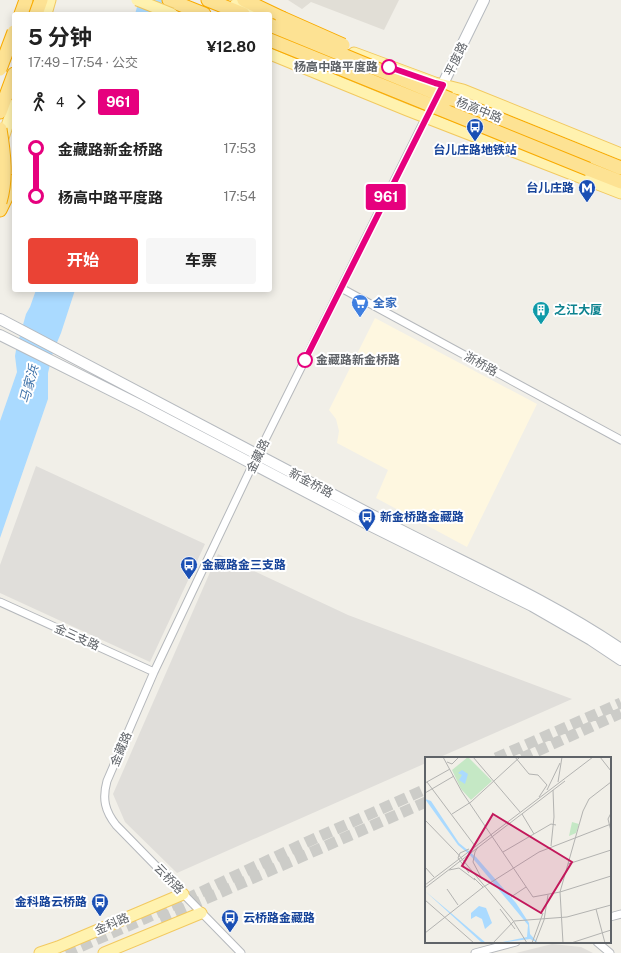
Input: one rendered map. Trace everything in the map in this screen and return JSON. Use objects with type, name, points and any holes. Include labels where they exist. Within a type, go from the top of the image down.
[{"type":"highway","points":[[22,12],[26,0]]},
{"type":"highway","points":[[37,12],[41,0]]},
{"type":"highway","points":[[170,0],[199,12]]},
{"type":"highway","points":[[208,0],[243,5],[260,12]]},
{"type":"highway","points":[[272,17],[356,51],[450,99]]},
{"type":"highway","name":"杨高中路","points":[[272,26],[450,99],[591,162],[621,182]]},
{"type":"highway","points":[[0,70],[12,37]]},
{"type":"highway","name":"杨高中路","points":[[272,41],[390,89],[591,162],[621,168]]},
{"type":"highway","points":[[272,47],[390,89]]},
{"type":"highway","points":[[0,112],[12,79]]},
{"type":"highway","points":[[0,129],[4,163],[0,202]]},
{"type":"highway","points":[[0,210],[12,185]]},
{"type":"main road","points":[[18,12],[22,0]]},
{"type":"main road","points":[[33,12],[37,0]]},
{"type":"main road","points":[[47,12],[50,0]]},
{"type":"main road","points":[[138,0],[167,12]]},
{"type":"main road","points":[[225,0],[243,5],[253,12]]},
{"type":"main road","name":"杨高中路","points":[[272,20],[388,66],[435,83],[463,90],[621,154]]},
{"type":"main road","points":[[0,70],[12,29]]},
{"type":"main road","name":"杨高中路","points":[[272,55],[621,193]]},
{"type":"main road","points":[[0,146],[12,111]]},
{"type":"main road","name":"金科路","points":[[40,953],[58,947],[183,894]]},
{"type":"main road","name":"金科路","points":[[104,953],[201,913]]},
{"type":"street","name":"平度路","points":[[426,117],[484,0]]},
{"type":"street","name":"金藏路","points":[[104,801],[104,791],[107,781],[154,672],[253,464],[426,117]]},
{"type":"street","name":"浙桥路","points":[[342,288],[621,440]]},
{"type":"street","name":"新金桥路","points":[[0,319],[393,526],[495,577],[597,633],[621,649]]},
{"type":"street","name":"新金桥路","points":[[0,335],[140,405],[373,527],[532,606],[591,640],[621,660]]},
{"type":"street","name":"金三支路","points":[[0,602],[154,672]]},
{"type":"street","name":"云桥路","points":[[104,801],[110,817],[116,825],[241,953]]},
{"type":"street","points":[[611,917],[621,914]]},
{"type":"street","points":[[475,953],[512,943]]},
{"type":"street","points":[[598,943],[610,953]]},
{"type":"shaded area","points":[[288,0],[399,0],[384,30],[311,2],[302,9]]},
{"type":"shaded area","points":[[375,318],[537,404],[467,547],[376,498],[388,470],[337,443],[339,431],[336,419],[329,410]]},
{"type":"shaded area","points":[[36,466],[205,544],[150,662],[0,593],[0,565]]},
{"type":"shaded area","points":[[218,554],[348,615],[572,699],[440,757],[425,757],[425,763],[177,873],[125,822],[113,794]]},
{"type":"shaded area","points":[[552,944],[581,947],[593,953],[516,953]]},
{"type":"water","points":[[139,0],[175,0],[172,12],[136,12]]},
{"type":"water","name":"马家浜","points":[[35,292],[74,292],[53,352],[48,373],[48,399],[0,538],[0,421],[17,372],[15,356],[16,350],[26,314]]},
{"type":"tunnel","points":[[498,757],[621,703]]},
{"type":"tunnel","points":[[524,757],[621,713]]},
{"type":"tunnel","points":[[66,953],[144,919],[307,842],[425,789]]},
{"type":"tunnel","points":[[160,919],[425,802]]},
{"type":"bus line","name":"961","points":[[305,360],[443,85],[389,67]]},
{"type":"place","name":"杨高中路平度路","points":[[389,67]]},
{"type":"place","name":"台儿庄路地铁站","points":[[475,142]]},
{"type":"place","name":"台儿庄路","points":[[587,203]]},
{"type":"place","name":"全家","points":[[360,318]]},
{"type":"place","name":"之江大厦","points":[[541,325]]},
{"type":"place","name":"金藏路新金桥路","points":[[305,360]]},
{"type":"place","name":"新金桥路金藏路","points":[[367,532]]},
{"type":"place","name":"金藏路金三支路","points":[[189,580]]},
{"type":"place","name":"金科路云桥路","points":[[100,917]]},
{"type":"place","name":"云桥路金藏路","points":[[230,933]]}]
